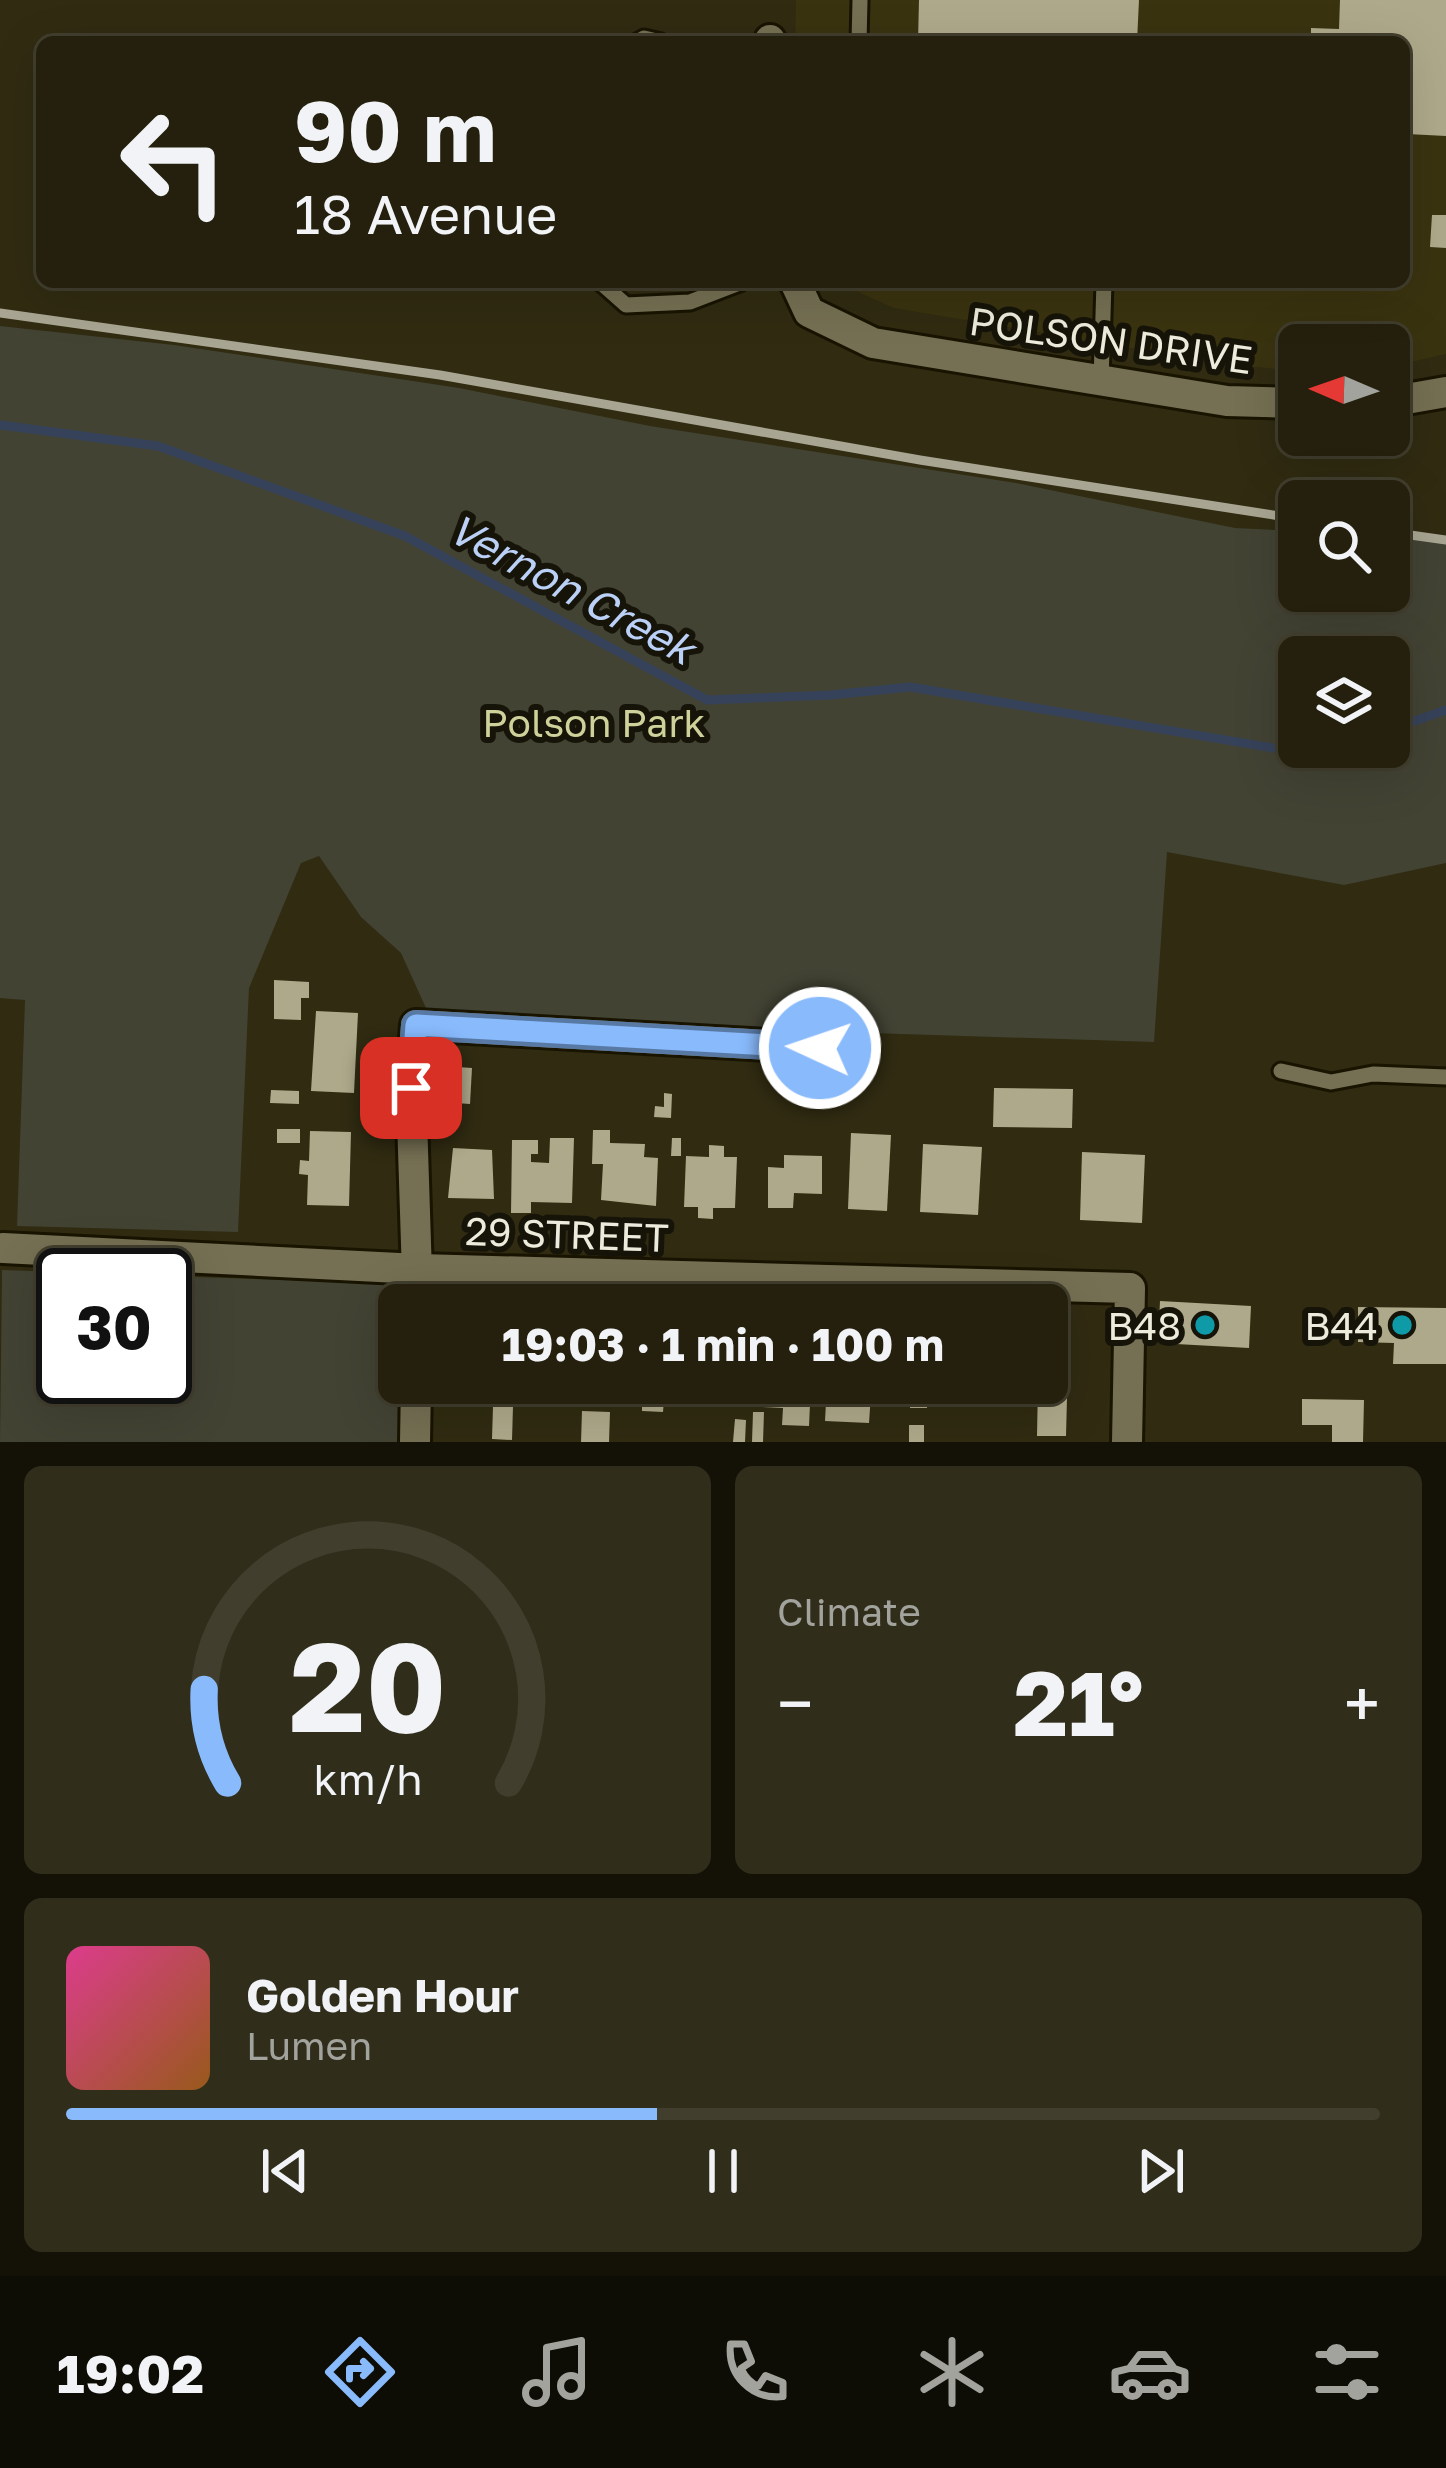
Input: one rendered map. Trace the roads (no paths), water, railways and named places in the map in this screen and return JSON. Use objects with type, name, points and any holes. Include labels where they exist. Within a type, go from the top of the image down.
[{"type":"street","name":"POLSON DRIVE","points":[[798,288],[808,312],[873,343],[1227,401],[1278,403]]},
{"type":"street","points":[[1410,398],[1446,392]]},
{"type":"street","points":[[419,1284],[412,1175],[416,1025],[820,1048]]},
{"type":"street","name":"29 STREET","points":[[3,1248],[419,1269],[1130,1288],[1127,1442]]},
{"type":"street","points":[[415,1442],[416,1404]]},
{"type":"lane","points":[[859,36],[860,0]]},
{"type":"lane","points":[[607,288],[626,305],[690,302],[726,288]]},
{"type":"lane","points":[[1100,381],[1104,288]]},
{"type":"lane","points":[[1281,1071],[1331,1082],[1373,1074],[1446,1077]]},
{"type":"waterway","name":"Vernon Creek","points":[[0,425],[158,446],[405,536],[707,700],[910,687],[1278,749]]},
{"type":"waterway","name":"Vernon Creek","points":[[1410,723],[1446,710]]},
{"type":"railway","points":[[0,313],[440,375],[920,460],[1278,516]]},
{"type":"railway","points":[[1410,535],[1446,540]]},
{"type":"place","name":"B48","points":[[1205,1325]]},
{"type":"place","name":"B44","points":[[1402,1325]]},
{"type":"park label","name":"Polson Park","points":[[594,722]]}]
